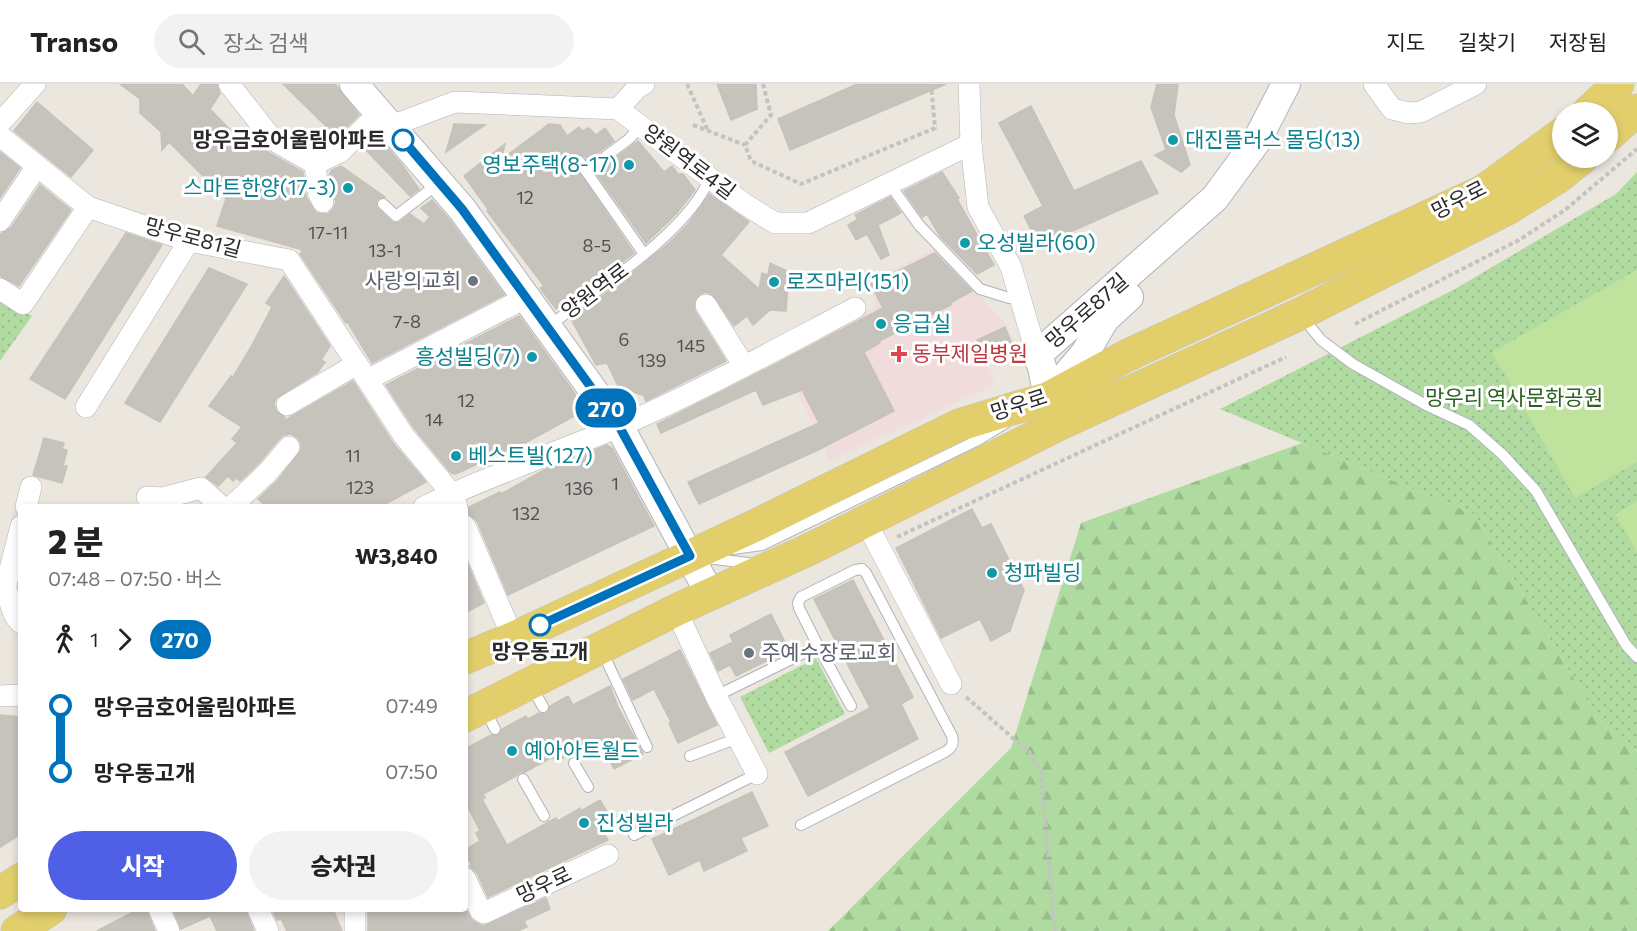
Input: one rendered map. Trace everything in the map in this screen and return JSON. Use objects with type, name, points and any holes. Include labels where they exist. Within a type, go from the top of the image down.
[{"type":"main road","points":[[1599,102],[1618,84]]},
{"type":"main road","points":[[1618,127],[1637,110]]},
{"type":"main road","name":"망우로","points":[[481,717],[536,695],[601,648],[676,610],[866,522],[1054,411],[1128,355],[1483,191],[1552,141]]},
{"type":"main road","name":"망우로","points":[[468,657],[690,556],[959,425],[1054,411],[1300,314],[1509,208],[1570,168]]},
{"type":"main road","points":[[0,893],[18,881]]},
{"type":"main road","points":[[17,931],[46,912]]},
{"type":"street","points":[[0,123],[35,84]]},
{"type":"street","points":[[229,84],[273,140],[315,164]]},
{"type":"street","name":"양원역로","points":[[354,84],[462,209],[619,426],[710,594]]},
{"type":"street","points":[[315,164],[340,152],[384,120],[455,102],[618,108],[639,86],[644,84]]},
{"type":"street","points":[[969,84],[971,144],[978,207],[1011,267],[1037,355]]},
{"type":"street","name":"망우로87길","points":[[1054,411],[1037,355],[1215,198],[1256,142],[1286,84]]},
{"type":"street","name":"망우로87길","points":[[1054,411],[1105,319],[1235,199],[1259,170],[1304,84]]},
{"type":"street","points":[[1374,84],[1392,109],[1409,113],[1421,112],[1476,84]]},
{"type":"street","name":"양원역로4길","points":[[618,108],[742,203],[775,223],[808,223],[971,144]]},
{"type":"street","name":"망우로81길","points":[[0,136],[87,207],[189,241],[289,260],[404,436],[454,500]]},
{"type":"street","points":[[315,164],[318,192],[323,202]]},
{"type":"street","points":[[0,221],[37,166]]},
{"type":"street","points":[[0,289],[24,304],[87,207]]},
{"type":"street","points":[[86,407],[189,241]]},
{"type":"street","points":[[287,405],[525,298]]},
{"type":"street","points":[[706,305],[744,366]]},
{"type":"street","points":[[437,504],[454,500],[619,426],[744,366],[855,308]]},
{"type":"street","points":[[234,504],[268,472],[289,447]]},
{"type":"street","points":[[147,497],[164,498],[201,488],[219,504]]},
{"type":"street","points":[[866,522],[951,684]]},
{"type":"street","points":[[468,533],[513,638]]},
{"type":"street","points":[[18,535],[3,582],[18,621]]},
{"type":"street","points":[[676,610],[716,696],[757,774]]},
{"type":"street","points":[[0,696],[18,695]]},
{"type":"street","name":"망우로","points":[[480,910],[487,912],[608,855]]},
{"type":"street","points":[[468,884],[489,931]]},
{"type":"street","points":[[160,912],[169,931]]},
{"type":"street","points":[[259,912],[268,931]]},
{"type":"street","points":[[355,912],[355,931]]},
{"type":"lane","points":[[586,171],[629,139],[641,126]]},
{"type":"lane","name":"양원역로","points":[[579,161],[644,254]]},
{"type":"lane","name":"양원역로","points":[[546,327],[644,254],[680,223],[705,189],[710,177]]},
{"type":"lane","points":[[383,204],[396,216],[439,183]]},
{"type":"lane","points":[[891,183],[896,194],[919,225],[980,289],[1009,297],[1020,297]]},
{"type":"lane","points":[[1300,314],[1322,340],[1353,364],[1426,405],[1469,425],[1502,454],[1536,491],[1626,645],[1637,657]]},
{"type":"lane","points":[[690,556],[772,566]]},
{"type":"lane","points":[[801,825],[945,752],[951,748],[953,742],[952,736],[862,569],[855,570],[801,597],[798,603],[818,646],[851,706]]},
{"type":"lane","points":[[716,696],[818,646]]},
{"type":"lane","points":[[601,648],[647,747]]},
{"type":"lane","points":[[690,756],[738,738]]},
{"type":"lane","points":[[574,763],[588,787]]},
{"type":"lane","points":[[634,835],[757,774]]},
{"type":"lane","points":[[523,779],[544,816]]},
{"type":"path","points":[[687,84],[709,131]]},
{"type":"path","points":[[745,145],[771,115],[763,84]]},
{"type":"path","points":[[693,125],[745,145],[751,161],[801,184],[935,128],[931,84]]},
{"type":"path","points":[[1355,324],[1519,240],[1565,210],[1637,149]]},
{"type":"path","points":[[895,539],[1286,357]]},
{"type":"path","points":[[951,684],[1029,752],[1041,773],[1055,931]]},
{"type":"shaded area","name":"동부제일병원","points":[[935,249],[1007,325],[1019,353],[986,365],[995,385],[830,460],[780,355],[878,306],[868,282]]},
{"type":"green space","name":"망우리 역사문화공원","points":[[1637,172],[1637,751],[1600,721],[1474,514],[1220,409],[1455,289],[1616,194]]},
{"type":"green space","points":[[1637,270],[1637,462],[1575,498],[1492,352]]},
{"type":"green space","points":[[0,299],[32,316],[0,361]]},
{"type":"green space","points":[[1302,443],[1474,514],[1600,721],[1637,751],[1637,931],[828,931],[1011,748],[1081,523]]},
{"type":"green space","points":[[1637,501],[1637,552],[1615,514]]},
{"type":"green space","points":[[816,658],[845,714],[769,753],[740,697]]},
{"type":"building","points":[[120,84],[182,84],[193,96],[201,84],[217,84],[220,94],[210,109],[235,135],[240,130],[255,138],[266,151],[303,172],[306,197],[316,213],[328,214],[334,208],[336,202],[330,188],[329,175],[332,170],[341,166],[385,197],[377,199],[376,207],[393,223],[400,222],[410,214],[424,224],[430,217],[421,208],[432,200],[449,219],[504,295],[372,363],[347,321],[346,323],[300,254],[303,250],[217,226],[226,199],[169,142],[162,150],[161,132],[140,113],[140,99]]},
{"type":"building","points":[[283,84],[335,84],[359,115],[335,135]]},
{"type":"building","points":[[717,84],[756,84],[757,109],[731,120]]},
{"type":"building","points":[[857,84],[946,84],[790,150],[778,119]]},
{"type":"building","name":"대진플러스 몰딩(13)","points":[[1157,84],[1178,84],[1174,115],[1190,165],[1181,172],[1155,155],[1166,150],[1151,107]]},
{"type":"building","points":[[37,102],[93,150],[71,177],[14,131]]},
{"type":"building","points":[[1031,106],[1074,191],[1141,161],[1158,193],[1039,246],[1024,216],[1043,206],[999,123]]},
{"type":"building","points":[[454,124],[485,125],[446,152]]},
{"type":"building","points":[[549,124],[560,125],[567,136],[579,127],[582,131],[589,128],[596,135],[605,128],[614,141],[588,160],[578,154],[573,157],[572,162],[634,253],[564,306],[562,304],[556,309],[540,288],[544,286],[487,211],[488,209],[464,176],[505,144],[501,160]]},
{"type":"building","points":[[376,134],[419,189],[410,196],[363,147]]},
{"type":"building","points":[[638,141],[664,172],[672,166],[678,174],[683,174],[695,190],[677,213],[646,243],[596,173]]},
{"type":"building","points":[[0,152],[20,168],[0,198]]},
{"type":"building","points":[[942,172],[959,198],[957,199],[994,265],[977,274],[940,236],[927,214],[922,217],[904,191]]},
{"type":"building","points":[[40,185],[71,210],[19,286],[0,276],[0,234],[11,228]]},
{"type":"building","points":[[710,194],[749,222],[721,255],[759,289],[762,273],[768,275],[770,263],[789,272],[786,311],[770,310],[753,325],[747,316],[734,326],[712,294],[705,292],[699,295],[695,300],[695,311],[726,361],[646,401],[643,395],[619,388],[607,363],[596,365],[571,319],[668,244],[689,223]]},
{"type":"building","points":[[890,197],[901,213],[878,225],[889,255],[881,259],[867,234],[856,240],[848,225],[858,219],[855,215]]},
{"type":"building","points":[[126,233],[162,245],[65,399],[30,379]]},
{"type":"building","points":[[935,253],[972,291],[950,303],[951,305],[879,341],[880,343],[864,352],[894,411],[816,451],[699,504],[688,482],[819,423],[802,390],[763,405],[756,390],[661,433],[657,424],[883,308],[871,284]]},
{"type":"building","points":[[209,268],[247,284],[160,422],[125,403]]},
{"type":"building","points":[[284,276],[330,346],[321,360],[325,362],[318,372],[276,398],[274,404],[276,411],[285,417],[282,422],[353,381],[393,443],[426,482],[386,504],[264,504],[258,499],[278,480],[301,450],[298,438],[291,434],[279,439],[240,481],[236,478],[233,481],[228,476],[218,486],[206,477],[237,443],[232,439],[242,427],[209,406],[231,376],[233,377],[251,347],[272,307],[266,303]]},
{"type":"building","points":[[519,316],[573,391],[582,406],[580,413],[525,443],[456,474],[451,473],[414,428],[386,385]]},
{"type":"building","points":[[1005,327],[1014,349],[988,360],[977,340]]},
{"type":"building","points":[[44,438],[64,443],[62,449],[67,450],[63,466],[67,466],[62,483],[33,475]]},
{"type":"building","points":[[607,445],[612,448],[654,526],[508,595],[477,521],[468,514],[469,507],[500,492],[501,494],[546,469]]},
{"type":"building","name":"청파빌딩","points":[[972,509],[982,528],[991,524],[1024,590],[1010,631],[991,641],[980,619],[941,638],[896,548]]},
{"type":"building","points":[[468,565],[484,603],[468,611]]},
{"type":"building","points":[[853,580],[913,697],[901,704],[918,739],[808,796],[785,752],[870,708],[814,599]]},
{"type":"building","points":[[771,614],[789,650],[736,676],[730,665],[718,671],[710,653],[733,642],[730,635]]},
{"type":"building","points":[[680,650],[717,725],[678,743],[669,723],[671,722],[654,689],[633,700],[623,679]]},
{"type":"building","points":[[610,686],[618,707],[643,754],[614,769],[598,738],[556,762],[553,757],[525,772],[520,772],[483,794],[485,798],[482,799],[507,845],[556,818],[558,821],[600,800],[608,813],[602,831],[608,840],[488,897],[477,873],[470,866],[472,865],[468,858],[468,848],[480,841],[476,833],[480,831],[468,807],[468,747],[491,735],[499,735],[502,729],[526,716],[528,719],[539,713],[546,714],[550,706],[568,696],[573,705]]},
{"type":"building","points":[[0,715],[18,717],[18,836],[0,847]]},
{"type":"building","points":[[752,792],[768,826],[741,838],[747,851],[704,871],[700,860],[669,875],[652,839]]},
{"type":"building","points":[[546,898],[550,909],[524,921],[527,927],[518,931],[368,931],[368,912],[467,912],[472,920],[483,926]]},
{"type":"building","points":[[133,912],[147,912],[155,931],[97,931]]},
{"type":"building","points":[[174,912],[246,912],[254,931],[217,931],[210,916],[181,929]]},
{"type":"building","points":[[273,912],[334,912],[342,931],[287,931],[281,919],[277,920]]},
{"type":"bus line","name":"270","points":[[403,140],[462,209],[619,426],[690,556],[540,625]]},
{"type":"place","name":"망우금호어울림아파트","points":[[403,140]]},
{"type":"place","name":"대진플러스 몰딩(13)","points":[[1173,140]]},
{"type":"place","name":"영보주택(8-17)","points":[[629,165]]},
{"type":"place","name":"스마트한양(17-3)","points":[[348,188]]},
{"type":"place","name":"오성빌라(60)","points":[[965,243]]},
{"type":"place","name":"사랑의교회","points":[[473,281]]},
{"type":"place","name":"로즈마리(151)","points":[[774,282]]},
{"type":"place","name":"응급실","points":[[881,324]]},
{"type":"place","name":"동부제일병원","points":[[899,354]]},
{"type":"place","name":"흥성빌딩(7)","points":[[532,357]]},
{"type":"place","name":"베스트빌(127)","points":[[456,456]]},
{"type":"place","name":"청파빌딩","points":[[992,573]]},
{"type":"place","name":"망우동고개","points":[[540,625]]},
{"type":"place","name":"주예수장로교회","points":[[749,653]]},
{"type":"place","name":"예아아트월드","points":[[512,751]]},
{"type":"place","name":"진성빌라","points":[[584,823]]}]
